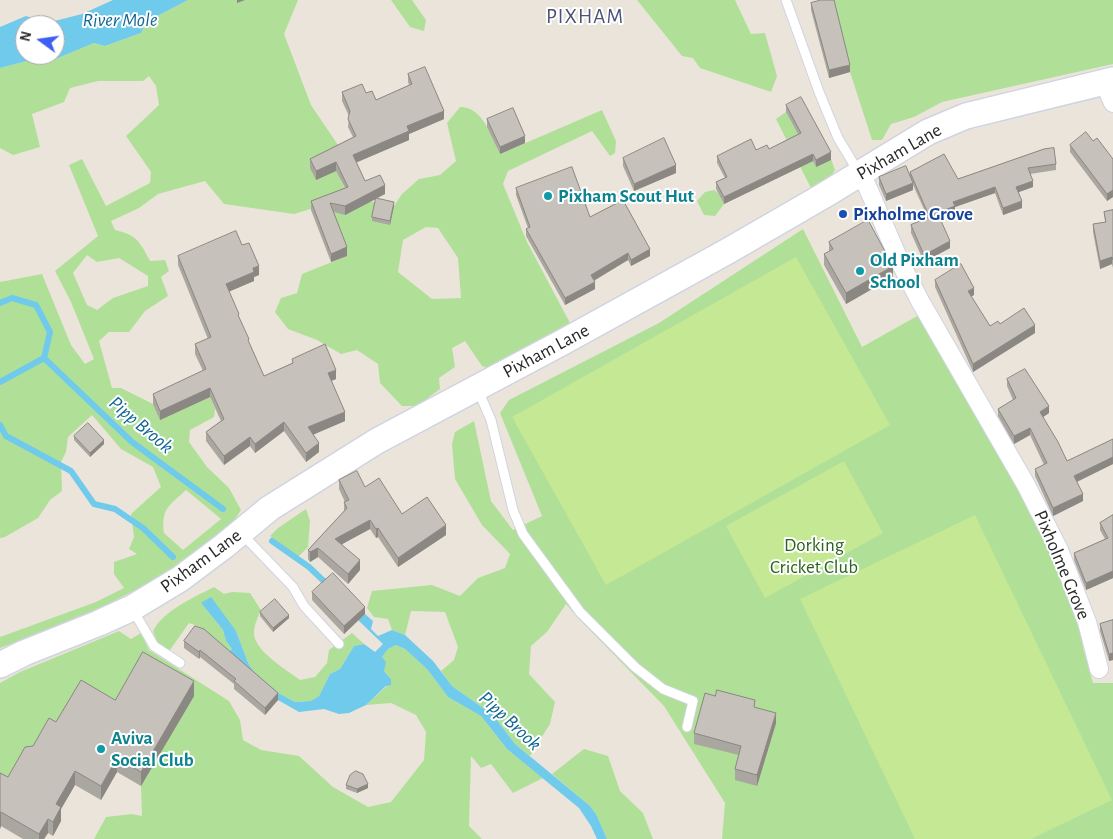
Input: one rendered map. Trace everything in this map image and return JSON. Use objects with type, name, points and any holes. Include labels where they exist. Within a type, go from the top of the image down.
[{"type":"main road","name":"Pixham Lane","points":[[0,665],[24,653],[132,608],[180,579],[270,508],[377,441],[728,251],[928,132],[966,116],[1110,88]]},
{"type":"street","name":"Pixholme Grove","points":[[859,174],[900,264],[1026,486],[1059,550],[1087,622],[1099,669]]},
{"type":"lane","points":[[786,0],[822,100],[841,143],[859,174]]},
{"type":"lane","points":[[477,388],[491,420],[513,510],[523,534],[580,612],[628,660],[663,689],[693,701],[687,728]]},
{"type":"lane","points":[[240,532],[293,587],[304,606],[339,644]]},
{"type":"lane","points":[[132,608],[154,646],[180,663]]},
{"type":"green space","points":[[188,0],[298,0],[284,34],[311,105],[342,151],[330,158],[351,202],[376,202],[390,224],[394,206],[402,194],[419,179],[440,175],[456,161],[447,123],[460,107],[468,108],[480,117],[500,154],[602,110],[616,141],[615,153],[610,156],[592,131],[508,171],[503,184],[527,242],[570,323],[555,337],[490,369],[482,366],[465,341],[452,348],[455,367],[439,378],[440,389],[417,406],[402,406],[380,383],[378,364],[357,350],[341,354],[317,340],[288,329],[275,312],[281,298],[297,293],[302,274],[347,256],[327,204],[294,214],[224,204],[205,181],[158,194],[139,208],[111,221],[115,230],[128,234],[137,240],[150,261],[165,260],[169,271],[161,277],[168,296],[145,311],[129,332],[109,332],[99,341],[112,388],[121,388],[153,404],[209,395],[215,409],[214,417],[190,430],[189,442],[207,467],[229,488],[241,510],[232,524],[204,548],[169,573],[86,615],[0,648],[0,637],[96,602],[124,588],[114,574],[114,562],[137,554],[129,549],[134,537],[131,514],[161,487],[153,467],[121,449],[92,415],[68,437],[66,452],[61,462],[62,491],[50,500],[38,518],[0,538],[0,282],[42,274],[71,345],[85,364],[94,359],[71,302],[55,271],[98,236],[69,165],[82,159],[106,206],[150,183],[151,172],[126,136],[159,105],[156,86],[149,76],[143,81],[98,81],[70,88],[64,102],[32,114],[40,147],[13,155],[0,148],[0,68],[15,64],[65,65],[65,55],[94,43],[105,46],[141,33],[146,22]],"holes":[[[426,227],[438,228],[458,258],[461,298],[432,299],[398,272],[403,240]],[[87,255],[97,262],[119,258],[148,276],[148,286],[113,298],[97,310],[87,305],[73,273]],[[186,490],[221,519],[183,550],[164,533],[163,525],[168,508]]]},
{"type":"green space","points":[[391,0],[412,0],[426,20],[424,31],[410,27]]},
{"type":"green space","points":[[637,0],[735,0],[751,34],[765,33],[777,76],[771,92],[700,68],[693,58],[682,56]]},
{"type":"green space","points":[[822,0],[1113,0],[1113,64],[942,102],[914,117],[891,124],[882,140],[872,140],[850,72],[833,5]]},
{"type":"green space","points":[[786,112],[816,167],[831,159],[835,170],[830,177],[811,188],[776,119]]},
{"type":"green space","points":[[714,190],[718,193],[724,204],[715,216],[704,215],[697,201],[705,192]]},
{"type":"green space","name":"Dorking Cricket Club","points":[[803,229],[862,347],[919,315],[988,430],[1053,553],[1079,615],[1083,648],[1093,683],[1113,683],[1113,839],[722,839],[725,803],[664,706],[566,604],[547,632],[531,646],[529,674],[555,702],[550,724],[530,756],[515,744],[493,715],[452,686],[441,671],[454,660],[458,647],[445,612],[411,611],[405,635],[392,630],[388,619],[374,617],[367,608],[372,591],[432,585],[460,596],[478,578],[505,568],[510,554],[482,525],[455,479],[452,444],[455,432],[474,421],[491,501],[513,530],[542,516],[500,413],[509,400],[659,323]]},
{"type":"green space","points":[[796,257],[890,425],[606,585],[512,417]]},
{"type":"green space","points":[[844,461],[883,533],[765,598],[726,526]]},
{"type":"green space","points":[[306,509],[310,521],[308,547],[298,557],[270,536],[278,528]]},
{"type":"green space","points":[[975,515],[1112,800],[1031,839],[915,839],[800,599]]},
{"type":"green space","points":[[214,587],[224,594],[232,592],[250,593],[261,610],[256,621],[254,633],[259,647],[300,680],[315,677],[327,663],[329,650],[352,633],[364,644],[354,646],[340,669],[330,674],[319,696],[311,701],[295,702],[280,694],[255,673],[249,665],[236,631],[201,603],[223,630],[226,641],[232,649],[227,653],[200,627],[189,623],[170,650],[158,644],[153,631],[164,617],[188,600]]},
{"type":"green space","points":[[119,631],[131,639],[141,633],[149,650],[229,701],[240,720],[243,740],[261,750],[299,756],[333,787],[368,807],[391,802],[424,760],[426,732],[416,715],[391,703],[366,705],[387,686],[391,679],[384,671],[382,657],[388,649],[396,645],[405,649],[427,669],[448,697],[481,716],[507,749],[543,778],[513,793],[491,764],[481,768],[471,756],[469,826],[482,839],[94,839],[106,817],[132,814],[142,816],[141,786],[115,714],[0,787],[0,683],[20,672]]},
{"type":"green space","points":[[584,749],[608,756],[620,791],[643,813],[653,839],[607,839],[596,814],[589,805],[552,774]]},
{"type":"water","name":"River Mole","points":[[113,0],[188,0],[146,22],[141,33],[105,46],[94,43],[65,55],[65,18],[82,14]]},
{"type":"water","name":"River Mole","points":[[15,21],[15,64],[0,68],[0,27]]},
{"type":"water","points":[[211,597],[236,631],[249,665],[255,673],[280,694],[295,702],[311,701],[319,696],[330,674],[340,669],[354,646],[364,644],[375,652],[383,644],[358,620],[365,614],[373,621],[371,629],[378,636],[392,630],[405,635],[433,661],[452,686],[493,715],[515,744],[589,805],[596,814],[607,839],[597,839],[579,808],[507,749],[481,716],[448,697],[427,669],[405,649],[396,645],[388,649],[382,657],[386,662],[384,671],[391,679],[391,685],[386,686],[366,705],[349,713],[339,714],[324,709],[299,712],[278,700],[227,653],[232,649],[226,641],[223,630],[201,603]]},
{"type":"building","points":[[821,0],[834,0],[850,65],[829,70],[811,3]]},
{"type":"building","points":[[425,67],[444,111],[407,126],[409,131],[353,155],[365,181],[380,175],[385,185],[345,206],[330,203],[347,247],[331,254],[311,201],[348,187],[336,162],[316,171],[310,159],[356,136],[348,119],[350,111],[342,92],[362,84],[366,93],[372,91],[376,100],[412,84],[408,74]]},
{"type":"building","points":[[801,97],[831,152],[816,160],[813,154],[724,197],[716,182],[727,177],[717,156],[751,139],[756,150],[767,145],[769,149],[801,133],[786,105]]},
{"type":"building","points":[[513,108],[525,136],[500,147],[487,119]]},
{"type":"building","points":[[1086,132],[1093,141],[1097,138],[1113,159],[1113,190],[1107,194],[1070,145]]},
{"type":"building","points":[[664,138],[676,165],[634,184],[623,158]]},
{"type":"building","points":[[1054,148],[1056,164],[1028,168],[1033,181],[1016,187],[1022,201],[1003,208],[995,187],[953,202],[955,206],[929,216],[910,172],[944,154],[958,179],[1044,149]]},
{"type":"building","points":[[906,166],[913,183],[886,194],[879,177]]},
{"type":"building","points":[[572,167],[590,217],[623,200],[650,249],[631,260],[628,253],[591,275],[595,282],[565,298],[526,229],[530,227],[516,188]]},
{"type":"building","points":[[376,198],[394,202],[390,221],[372,217]]},
{"type":"building","points":[[1113,210],[1113,260],[1112,257],[1100,261],[1093,224],[1106,222],[1104,212]]},
{"type":"building","points":[[938,214],[950,241],[924,255],[911,225]]},
{"type":"building","name":"Old Pixham School","points":[[868,220],[893,266],[846,293],[824,254],[833,249],[829,242]]},
{"type":"building","points":[[236,231],[242,245],[249,243],[259,266],[253,268],[254,272],[226,284],[264,376],[293,363],[292,359],[325,344],[336,370],[328,373],[345,412],[308,427],[319,443],[306,453],[284,422],[255,444],[250,437],[224,456],[206,432],[224,419],[210,388],[160,411],[153,394],[206,369],[195,344],[211,337],[178,256]]},
{"type":"building","points":[[961,264],[974,288],[968,291],[990,326],[998,321],[1000,324],[1024,308],[1035,325],[973,364],[935,280]]},
{"type":"building","points":[[1025,369],[1049,406],[1040,412],[1067,461],[1113,439],[1113,457],[1074,476],[1083,494],[1053,508],[1035,469],[1047,463],[1030,428],[1014,436],[998,409],[1016,398],[1007,379]]},
{"type":"building","points":[[88,423],[104,440],[90,453],[74,436]]},
{"type":"building","points":[[357,471],[365,487],[379,478],[402,514],[427,497],[446,525],[398,558],[378,528],[376,529],[370,520],[335,539],[360,560],[348,574],[318,548],[310,552],[308,550],[347,508],[344,502],[349,500],[339,480]]},
{"type":"building","points":[[1113,515],[1113,571],[1086,583],[1074,553],[1108,538],[1100,523]]},
{"type":"building","points":[[333,573],[365,607],[344,626],[312,592]]},
{"type":"building","points":[[275,599],[289,615],[273,628],[260,612]]},
{"type":"building","points":[[1113,620],[1113,653],[1109,654],[1100,624]]},
{"type":"building","points":[[195,626],[204,629],[278,693],[265,708],[234,681],[236,679],[200,650],[199,652],[184,641]]},
{"type":"building","name":"Aviva Social Club","points":[[143,652],[194,681],[141,772],[117,758],[101,786],[75,771],[56,804],[61,807],[53,822],[48,819],[39,834],[1,812],[0,815],[0,773],[8,777],[25,747],[33,746],[49,718],[56,722],[81,680],[115,700]]},
{"type":"building","points":[[717,690],[755,700],[754,707],[776,713],[757,775],[735,769],[741,746],[694,733],[705,693],[715,696]]},
{"type":"building","points":[[356,771],[363,774],[368,784],[357,789],[346,785],[350,775]]},
{"type":"waterway","name":"Pipp Brook","points":[[0,303],[12,298],[36,305],[50,332],[44,358]]},
{"type":"waterway","name":"Pipp Brook","points":[[44,358],[132,442],[223,509]]},
{"type":"waterway","name":"Pipp Brook","points":[[0,382],[44,358]]},
{"type":"waterway","name":"Pipp Brook","points":[[0,425],[6,436],[71,471],[94,504],[115,509],[143,528],[173,557]]},
{"type":"waterway","name":"Pipp Brook","points":[[272,541],[309,567],[329,586]]},
{"type":"place","name":"Pixham Scout Hut","points":[[548,196]]},
{"type":"place","name":"Pixholme Grove","points":[[843,214]]},
{"type":"place","name":"Old Pixham School","points":[[860,271]]},
{"type":"place","name":"Aviva Social Club","points":[[101,749]]},
{"type":"district","name":"PIXHAM","points":[[585,17]]}]
